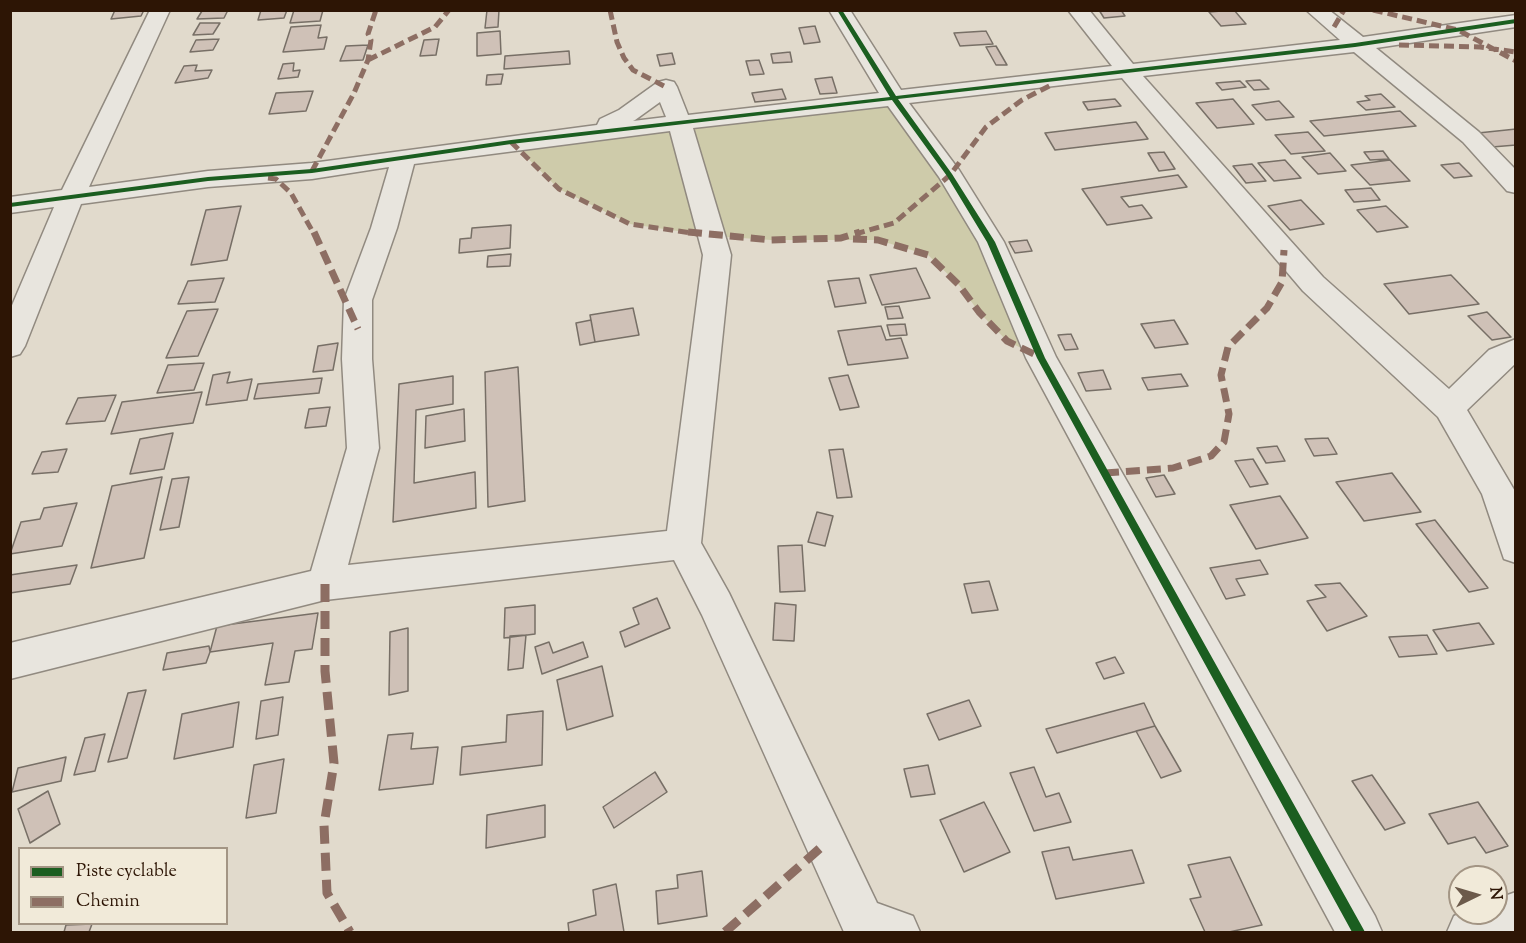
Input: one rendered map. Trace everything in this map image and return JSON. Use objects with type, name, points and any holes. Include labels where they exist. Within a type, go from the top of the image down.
[{"type":"street","points":[[10,346],[71,197],[160,10]]},
{"type":"street","points":[[839,10],[894,98],[950,175],[991,242],[1041,358],[1359,933]]},
{"type":"street","points":[[1078,10],[1127,71],[1313,284],[1449,408],[1498,491],[1515,548]]},
{"type":"street","points":[[1316,10],[1355,45],[1471,137],[1515,185]]},
{"type":"street","points":[[10,205],[208,179],[264,177],[403,160],[589,133],[1355,45],[1515,21]]},
{"type":"street","points":[[589,133],[627,116],[666,87],[680,123],[717,255],[683,544],[716,605],[876,929]]},
{"type":"street","points":[[325,584],[363,448],[357,359],[358,300],[384,228],[403,160]]},
{"type":"street","points":[[1449,408],[1500,358],[1515,350]]},
{"type":"street","points":[[10,661],[325,584],[683,544]]},
{"type":"street","points":[[1470,933],[1515,914]]},
{"type":"shaded area","points":[[894,98],[950,175],[1041,358],[1007,341],[979,312],[959,285],[928,255],[878,240],[771,240],[712,236],[630,224],[559,189],[511,142]]},
{"type":"building","points":[[115,10],[144,10],[141,16],[111,19]]},
{"type":"building","points":[[228,10],[224,18],[197,19],[202,11]]},
{"type":"building","points":[[261,10],[287,10],[284,18],[258,20]]},
{"type":"building","points":[[294,10],[323,10],[320,21],[290,23]]},
{"type":"building","points":[[487,10],[499,10],[498,27],[485,28]]},
{"type":"building","points":[[1099,10],[1121,10],[1125,16],[1104,18]]},
{"type":"building","points":[[1234,10],[1246,24],[1221,26],[1209,12]]},
{"type":"building","points":[[200,23],[220,23],[213,34],[193,35]]},
{"type":"building","points":[[321,25],[318,38],[327,37],[324,49],[283,52],[291,27]]},
{"type":"building","points":[[815,26],[820,42],[804,44],[799,28]]},
{"type":"building","points":[[500,31],[501,54],[477,56],[477,33]]},
{"type":"building","points":[[986,31],[993,44],[960,46],[954,33]]},
{"type":"building","points":[[219,39],[213,50],[190,52],[196,40]]},
{"type":"building","points":[[439,39],[436,55],[420,56],[424,40]]},
{"type":"building","points":[[368,45],[363,60],[340,61],[346,46]]},
{"type":"building","points":[[996,46],[1007,65],[996,65],[986,47]]},
{"type":"building","points":[[569,51],[570,64],[504,69],[505,56]]},
{"type":"building","points":[[790,52],[792,62],[773,63],[771,54]]},
{"type":"building","points":[[672,53],[675,64],[660,66],[657,55]]},
{"type":"building","points":[[759,60],[764,74],[750,75],[746,61]]},
{"type":"building","points":[[294,63],[293,71],[300,70],[298,77],[278,79],[283,64]]},
{"type":"building","points":[[197,65],[195,71],[212,70],[208,78],[175,83],[184,66]]},
{"type":"building","points":[[503,74],[501,84],[486,85],[487,75]]},
{"type":"building","points":[[832,77],[837,93],[820,94],[815,79]]},
{"type":"building","points":[[1260,80],[1269,89],[1254,90],[1246,81]]},
{"type":"building","points":[[1240,81],[1246,87],[1222,90],[1216,83]]},
{"type":"building","points":[[782,89],[786,99],[755,102],[752,93]]},
{"type":"building","points":[[313,91],[306,111],[269,114],[276,93]]},
{"type":"building","points":[[1381,94],[1395,107],[1366,110],[1357,102],[1370,100],[1365,96]]},
{"type":"building","points":[[1115,99],[1121,106],[1088,110],[1083,102]]},
{"type":"building","points":[[1233,99],[1254,124],[1217,128],[1196,103]]},
{"type":"building","points":[[1279,101],[1294,117],[1266,120],[1252,105]]},
{"type":"building","points":[[1400,111],[1416,126],[1324,136],[1310,121]]},
{"type":"building","points":[[1136,122],[1148,139],[1055,150],[1045,133]]},
{"type":"building","points":[[1516,129],[1516,145],[1492,147],[1478,133]]},
{"type":"building","points":[[1308,132],[1325,151],[1291,154],[1275,135]]},
{"type":"building","points":[[1383,151],[1389,159],[1370,160],[1364,152]]},
{"type":"building","points":[[1164,152],[1175,169],[1159,171],[1148,153]]},
{"type":"building","points":[[1330,153],[1346,171],[1318,174],[1302,157]]},
{"type":"building","points":[[1285,160],[1301,178],[1274,181],[1258,163]]},
{"type":"building","points":[[1390,160],[1410,181],[1370,185],[1351,165]]},
{"type":"building","points":[[1459,163],[1472,176],[1454,178],[1441,165]]},
{"type":"building","points":[[1252,164],[1266,181],[1246,183],[1233,166]]},
{"type":"building","points":[[1178,175],[1187,187],[1121,197],[1129,207],[1142,205],[1152,218],[1107,225],[1082,189]]},
{"type":"building","points":[[1371,188],[1380,200],[1354,202],[1345,190]]},
{"type":"building","points":[[1301,200],[1324,224],[1290,230],[1268,206]]},
{"type":"building","points":[[241,206],[227,260],[191,265],[206,210]]},
{"type":"building","points":[[1386,206],[1408,227],[1377,232],[1357,210]]},
{"type":"building","points":[[511,225],[510,248],[459,253],[460,239],[471,238],[472,228]]},
{"type":"building","points":[[1027,240],[1032,251],[1015,253],[1009,242]]},
{"type":"building","points":[[511,254],[510,266],[487,267],[488,256]]},
{"type":"building","points":[[916,268],[930,298],[882,305],[870,275]]},
{"type":"building","points":[[1451,275],[1479,304],[1409,314],[1384,284]]},
{"type":"building","points":[[224,278],[215,302],[178,304],[188,281]]},
{"type":"building","points":[[859,278],[866,303],[835,307],[828,281]]},
{"type":"building","points":[[899,306],[903,318],[888,319],[885,307]]},
{"type":"building","points":[[633,308],[639,335],[595,342],[590,315]]},
{"type":"building","points":[[218,309],[198,356],[166,358],[187,311]]},
{"type":"building","points":[[1487,312],[1511,337],[1492,340],[1468,316]]},
{"type":"building","points":[[591,320],[595,342],[580,345],[576,323]]},
{"type":"building","points":[[1174,320],[1188,344],[1155,348],[1141,324]]},
{"type":"building","points":[[905,324],[907,335],[890,336],[887,325]]},
{"type":"building","points":[[881,326],[886,340],[901,338],[908,358],[848,365],[838,331]]},
{"type":"building","points":[[1071,334],[1078,349],[1065,350],[1058,335]]},
{"type":"building","points":[[338,343],[333,370],[313,372],[318,346]]},
{"type":"building","points":[[204,363],[194,390],[157,393],[168,365]]},
{"type":"building","points":[[518,367],[525,501],[488,507],[485,372]]},
{"type":"building","points":[[1103,370],[1111,389],[1086,391],[1078,373]]},
{"type":"building","points":[[230,372],[227,383],[252,379],[247,400],[206,405],[213,375]]},
{"type":"building","points":[[1181,374],[1188,386],[1148,390],[1142,378]]},
{"type":"building","points":[[848,375],[859,407],[840,410],[829,378]]},
{"type":"building","points":[[453,376],[453,404],[416,410],[414,483],[475,472],[476,508],[393,522],[399,384]]},
{"type":"building","points":[[322,378],[319,393],[254,399],[258,384]]},
{"type":"building","points":[[202,392],[193,423],[111,434],[122,402]]},
{"type":"building","points":[[116,395],[105,421],[66,424],[78,398]]},
{"type":"building","points":[[330,407],[326,426],[305,428],[309,409]]},
{"type":"building","points":[[464,409],[465,441],[425,448],[426,416]]},
{"type":"building","points":[[173,433],[164,469],[130,474],[140,439]]},
{"type":"building","points":[[1328,438],[1337,454],[1314,456],[1305,439]]},
{"type":"building","points":[[1277,446],[1285,461],[1266,463],[1257,448]]},
{"type":"building","points":[[67,449],[58,472],[32,474],[42,452]]},
{"type":"building","points":[[843,449],[852,497],[837,498],[829,450]]},
{"type":"building","points":[[1253,459],[1268,484],[1250,487],[1235,461]]},
{"type":"building","points":[[1392,473],[1421,512],[1364,521],[1336,482]]},
{"type":"building","points":[[1164,475],[1175,494],[1156,497],[1146,478]]},
{"type":"building","points":[[162,477],[144,558],[91,568],[112,486]]},
{"type":"building","points":[[189,477],[179,527],[160,530],[172,479]]},
{"type":"building","points":[[1280,496],[1308,538],[1256,549],[1230,505]]},
{"type":"building","points":[[77,503],[62,546],[10,554],[21,522],[40,519],[44,508]]},
{"type":"building","points":[[817,512],[833,516],[825,546],[808,542]]},
{"type":"building","points":[[1435,520],[1488,588],[1469,592],[1416,524]]},
{"type":"building","points":[[802,545],[805,591],[780,592],[778,546]]},
{"type":"building","points":[[1260,560],[1268,574],[1236,579],[1245,595],[1226,599],[1210,568]]},
{"type":"building","points":[[77,565],[70,584],[10,593],[10,575]]},
{"type":"building","points":[[989,581],[998,610],[972,613],[964,584]]},
{"type":"building","points":[[1340,583],[1367,616],[1327,631],[1307,601],[1326,597],[1315,585]]},
{"type":"building","points":[[657,598],[670,628],[625,647],[620,632],[639,624],[633,608]]},
{"type":"building","points":[[775,603],[796,605],[794,641],[773,640]]},
{"type":"building","points":[[535,605],[535,634],[504,638],[505,608]]},
{"type":"building","points":[[318,613],[312,649],[295,651],[289,682],[265,685],[273,643],[210,652],[217,626]]},
{"type":"building","points":[[1479,623],[1494,644],[1447,651],[1433,630]]},
{"type":"building","points":[[408,628],[408,691],[389,695],[390,632]]},
{"type":"building","points":[[526,635],[523,668],[508,670],[510,636]]},
{"type":"building","points":[[1427,635],[1437,654],[1399,657],[1389,637]]},
{"type":"building","points":[[549,642],[553,653],[583,642],[588,657],[542,674],[535,647]]},
{"type":"building","points":[[209,646],[210,652],[206,663],[163,670],[167,653]]},
{"type":"building","points":[[1115,657],[1124,673],[1104,679],[1096,663]]},
{"type":"building","points":[[602,666],[613,716],[567,730],[557,680]]},
{"type":"building","points":[[146,690],[127,758],[108,762],[128,693]]},
{"type":"building","points":[[283,697],[278,735],[256,739],[261,701]]},
{"type":"building","points":[[969,700],[981,726],[939,740],[927,714]]},
{"type":"building","points":[[239,702],[233,747],[174,759],[182,714]]},
{"type":"building","points":[[1144,703],[1155,726],[1057,753],[1046,729]]},
{"type":"building","points":[[543,711],[542,765],[460,775],[462,747],[506,742],[507,715]]},
{"type":"building","points":[[1155,726],[1181,771],[1161,778],[1136,731]]},
{"type":"building","points":[[413,733],[411,749],[438,747],[433,784],[379,790],[388,735]]},
{"type":"building","points":[[105,734],[95,771],[74,775],[85,738]]},
{"type":"building","points":[[66,757],[61,781],[12,792],[18,768]]},
{"type":"building","points":[[284,759],[276,813],[246,818],[254,765]]},
{"type":"building","points":[[928,765],[935,794],[911,797],[904,769]]},
{"type":"building","points":[[1034,767],[1046,797],[1059,793],[1071,822],[1034,831],[1010,773]]},
{"type":"building","points":[[655,772],[667,792],[614,828],[603,807]]},
{"type":"building","points":[[1372,775],[1405,823],[1385,830],[1352,781]]},
{"type":"building","points":[[48,791],[60,824],[30,843],[18,809]]},
{"type":"building","points":[[984,802],[1010,852],[964,872],[940,820]]},
{"type":"building","points":[[1478,802],[1508,846],[1486,853],[1475,837],[1448,844],[1429,814]]},
{"type":"building","points":[[545,805],[545,837],[486,848],[487,815]]},
{"type":"building","points":[[1069,847],[1073,860],[1132,850],[1144,883],[1056,899],[1042,852]]},
{"type":"building","points":[[1230,857],[1262,925],[1229,932],[1205,932],[1190,899],[1201,897],[1188,865]]},
{"type":"building","points":[[702,871],[707,916],[658,924],[656,891],[678,888],[677,875]]},
{"type":"building","points":[[616,884],[624,932],[569,932],[568,923],[596,915],[593,890]]},
{"type":"building","points":[[66,925],[92,925],[89,932],[64,932]]},
{"type":"marked path","points":[[312,171],[354,93],[368,60],[371,40],[368,34],[376,10]]},
{"type":"marked path","points":[[368,60],[435,27],[449,10]]},
{"type":"marked path","points":[[610,10],[617,42],[624,58],[633,70],[666,87]]},
{"type":"marked path","points":[[1334,27],[1344,10]]},
{"type":"marked path","points":[[1373,10],[1458,30],[1516,61]]},
{"type":"marked path","points":[[1399,45],[1480,47],[1516,52]]},
{"type":"marked path","points":[[511,142],[559,189],[630,224],[712,236],[771,240],[841,238],[894,223],[950,175],[986,127],[1022,100],[1053,84]]},
{"type":"marked path","points":[[268,178],[276,179],[291,193],[309,221],[331,274],[358,329]]},
{"type":"marked path","points":[[853,239],[878,240],[928,255],[959,285],[979,312],[1007,341],[1040,357]]},
{"type":"marked path","points":[[1105,473],[1173,468],[1211,456],[1224,442],[1229,414],[1221,375],[1228,347],[1267,308],[1282,282],[1284,250]]},
{"type":"marked path","points":[[325,584],[325,671],[334,763],[324,825],[327,893],[350,932]]},
{"type":"marked path","points":[[725,932],[826,843]]},
{"type":"cycle path","points":[[839,10],[894,98],[950,175],[991,242],[1041,358],[1359,932]]},
{"type":"cycle path","points":[[10,205],[208,179],[312,171],[511,142],[1355,45],[1516,21]]}]
